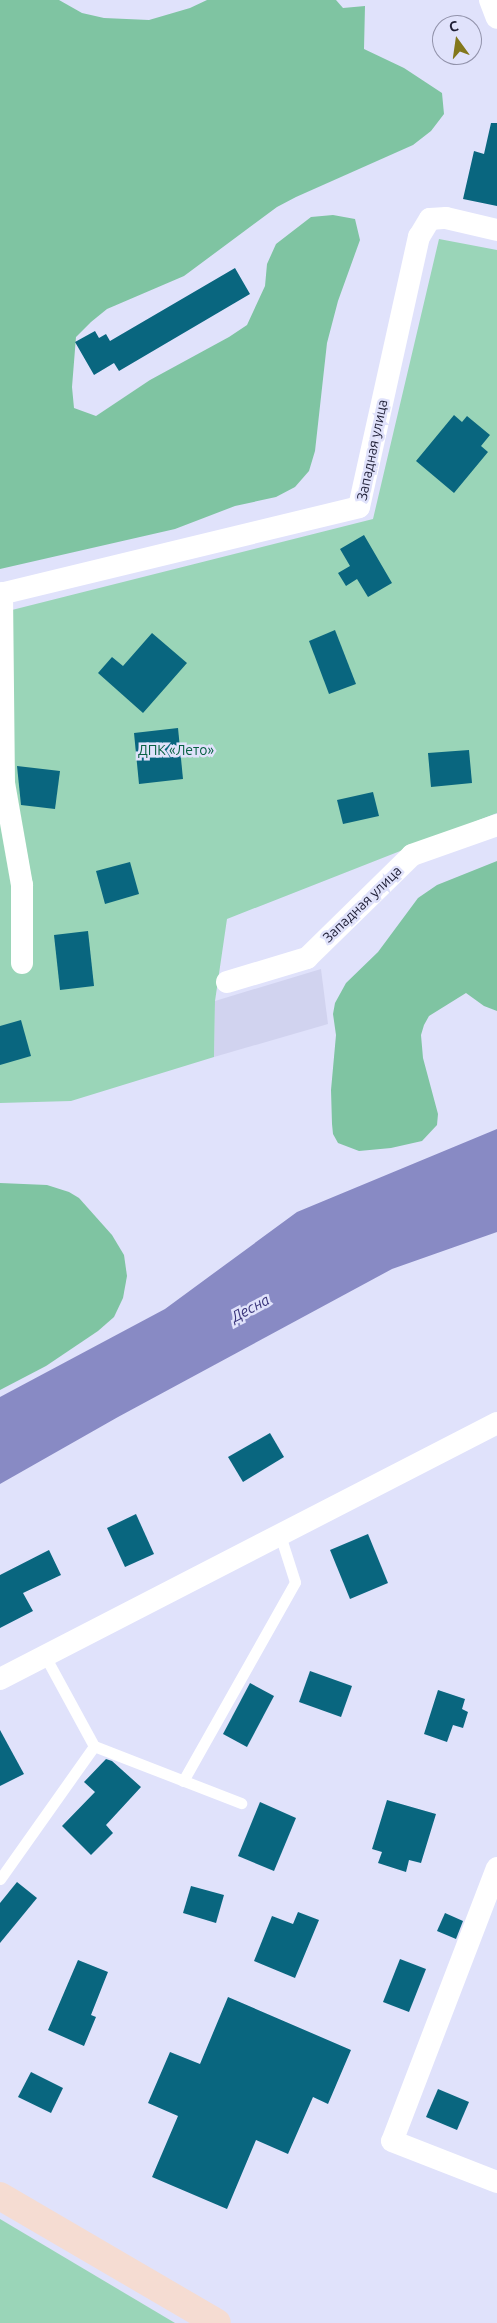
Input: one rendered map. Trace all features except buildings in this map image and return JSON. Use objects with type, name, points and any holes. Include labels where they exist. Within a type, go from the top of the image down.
[{"type":"main road","points":[[0,2196],[217,2323]]},
{"type":"street","points":[[490,0],[497,18]]},
{"type":"street","name":"Западная улица","points":[[1,593],[359,507],[419,237],[430,219],[446,218],[497,230]]},
{"type":"street","points":[[1,593],[4,783],[22,885],[22,963]]},
{"type":"street","name":"Западная улица","points":[[227,982],[307,958],[412,855],[497,825]]},
{"type":"street","points":[[0,1679],[497,1423]]},
{"type":"street","points":[[497,1868],[392,2141],[497,2182]]},
{"type":"lane","points":[[183,1781],[295,1582],[280,1535]]},
{"type":"lane","points":[[45,1656],[94,1746],[241,1803]]},
{"type":"lane","points":[[0,1879],[94,1746]]},
{"type":"shaded area","points":[[321,969],[328,1024],[214,1057],[215,1001]]},
{"type":"green space","points":[[0,0],[59,0],[82,13],[104,18],[149,20],[190,8],[207,0],[336,0],[343,8],[365,6],[364,49],[404,68],[442,93],[444,114],[431,131],[413,145],[277,207],[184,276],[107,309],[76,337],[72,387],[74,408],[96,416],[150,380],[229,337],[247,325],[265,286],[267,264],[276,244],[311,217],[333,215],[355,219],[360,240],[338,301],[327,343],[315,451],[309,471],[295,487],[276,497],[235,506],[175,529],[0,569]]},
{"type":"green space","name":"ДПК «Лето»","points":[[439,239],[497,250],[497,813],[227,919],[215,1001],[214,1057],[71,1101],[0,1103],[0,613],[373,519]]},
{"type":"green space","points":[[497,861],[497,1011],[484,1006],[466,993],[429,1016],[421,1035],[423,1058],[438,1114],[437,1125],[422,1141],[391,1148],[359,1151],[338,1143],[333,1134],[332,1124],[331,1090],[336,1035],[333,1014],[335,1003],[346,983],[378,952],[418,898],[437,885]]},
{"type":"green space","points":[[0,1183],[47,1185],[69,1192],[79,1198],[112,1235],[124,1255],[127,1276],[123,1298],[114,1317],[98,1331],[46,1366],[0,1390]]},
{"type":"green space","points":[[0,2219],[175,2323],[0,2323]]},
{"type":"water","name":"Десна","points":[[497,1129],[497,1232],[392,1269],[118,1417],[0,1484],[0,1397],[165,1309],[297,1212]]}]
